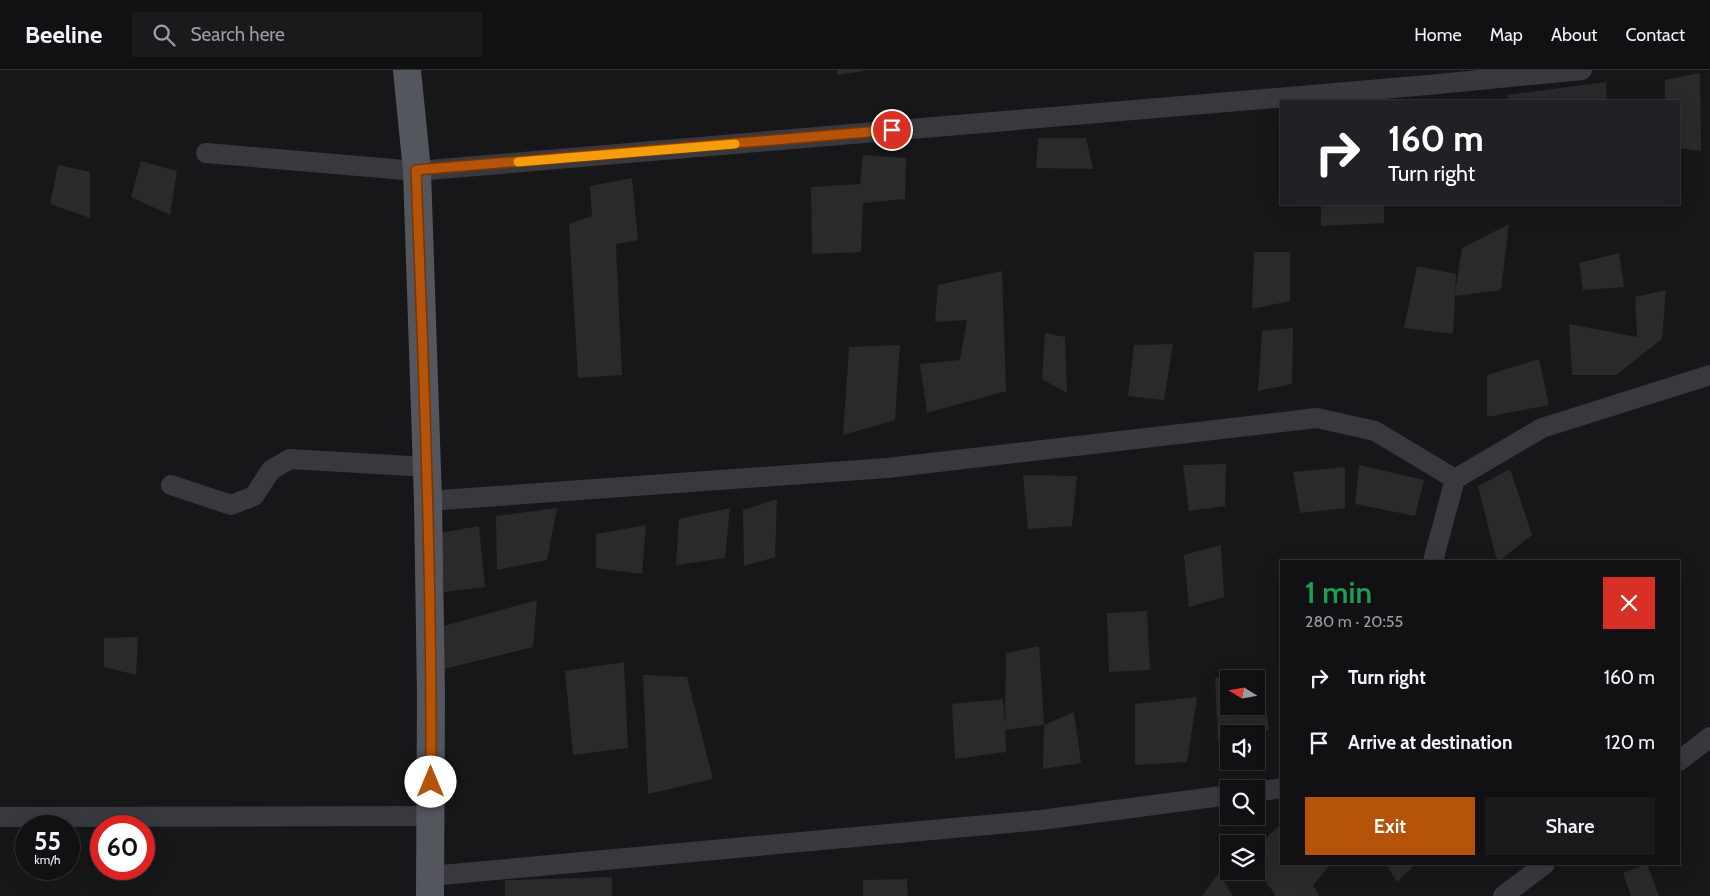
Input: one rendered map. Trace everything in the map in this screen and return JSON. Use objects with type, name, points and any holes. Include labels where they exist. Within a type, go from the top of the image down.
[{"type":"main road","points":[[407,70],[416,170],[428,501],[432,696],[430,886]]},
{"type":"street","points":[[206,153],[416,170],[1428,85],[1582,70]]},
{"type":"street","points":[[1433,560],[1455,479],[1542,428],[1710,375]]},
{"type":"street","points":[[428,501],[887,468],[1317,418],[1375,431],[1455,479]]},
{"type":"street","points":[[171,485],[231,506],[254,496],[271,470],[290,458],[427,467]]},
{"type":"street","points":[[1680,760],[1710,736]]},
{"type":"street","points":[[1265,791],[1280,788]]},
{"type":"street","points":[[430,886],[1041,820],[1220,796]]},
{"type":"street","points":[[0,818],[431,816]]},
{"type":"street","points":[[1507,895],[1544,865]]},
{"type":"building","points":[[837,70],[863,70],[864,71],[837,75]]},
{"type":"building","points":[[1700,73],[1701,151],[1680,148],[1680,100],[1665,100],[1665,80]]},
{"type":"building","points":[[1606,82],[1607,100],[1508,100],[1507,95]]},
{"type":"building","points":[[1038,138],[1086,138],[1093,169],[1036,168]]},
{"type":"building","points":[[863,155],[906,158],[905,199],[863,203],[861,252],[812,254],[811,187],[860,184]]},
{"type":"building","points":[[141,161],[177,171],[170,215],[131,197]]},
{"type":"building","points":[[58,165],[90,172],[90,218],[50,204]]},
{"type":"building","points":[[632,178],[638,240],[616,244],[622,375],[578,378],[569,224],[592,216],[590,186]]},
{"type":"building","points":[[1321,205],[1384,205],[1384,223],[1321,226]]},
{"type":"building","points":[[1509,224],[1501,290],[1455,296],[1453,334],[1404,328],[1417,266],[1456,274],[1455,294],[1462,248]]},
{"type":"building","points":[[1254,252],[1290,252],[1290,301],[1252,309]]},
{"type":"building","points":[[1619,253],[1624,287],[1583,290],[1579,263]]},
{"type":"building","points":[[1002,271],[1006,391],[927,413],[920,364],[960,360],[967,320],[935,322],[938,285]]},
{"type":"building","points":[[1666,290],[1662,339],[1616,375],[1572,375],[1569,324],[1637,337],[1635,297]]},
{"type":"building","points":[[1293,328],[1292,384],[1258,391],[1262,331]]},
{"type":"building","points":[[1045,333],[1065,337],[1067,393],[1042,379]]},
{"type":"building","points":[[1173,344],[1164,400],[1128,396],[1134,345]]},
{"type":"building","points":[[900,345],[895,420],[843,435],[849,347]]},
{"type":"building","points":[[1539,359],[1549,405],[1487,417],[1487,375]]},
{"type":"building","points":[[1226,464],[1225,506],[1189,511],[1183,465]]},
{"type":"building","points":[[1359,465],[1424,480],[1415,516],[1355,504]]},
{"type":"building","points":[[1345,467],[1345,508],[1300,513],[1293,472]]},
{"type":"building","points":[[1510,469],[1532,535],[1500,560],[1497,560],[1478,486]]},
{"type":"building","points":[[1023,475],[1077,476],[1072,526],[1028,529]]},
{"type":"building","points":[[777,499],[775,557],[744,566],[743,510]]},
{"type":"building","points":[[557,508],[547,560],[497,570],[496,516]]},
{"type":"building","points":[[730,508],[725,558],[676,565],[679,519]]},
{"type":"building","points":[[646,525],[642,574],[596,568],[596,534]]},
{"type":"building","points":[[479,526],[485,587],[444,592],[440,533]]},
{"type":"building","points":[[1221,545],[1224,597],[1189,607],[1184,555]]},
{"type":"building","points":[[537,600],[533,647],[444,669],[440,627]]},
{"type":"building","points":[[1147,611],[1150,670],[1109,672],[1107,613]]},
{"type":"building","points":[[138,637],[136,675],[104,667],[104,638]]},
{"type":"building","points":[[1039,646],[1044,725],[1005,730],[1006,752],[955,759],[952,704],[1003,699],[1005,725],[1006,653]]},
{"type":"building","points":[[624,662],[628,748],[573,755],[565,671]]},
{"type":"building","points":[[643,675],[687,677],[713,779],[648,794]]},
{"type":"building","points":[[1215,678],[1220,678],[1220,715],[1265,715],[1265,698],[1269,730],[1265,731],[1265,725],[1220,725],[1220,742],[1218,742]]},
{"type":"building","points":[[1197,697],[1187,762],[1135,765],[1135,704]]},
{"type":"building","points":[[1074,712],[1081,763],[1043,769],[1044,725]]},
{"type":"building","points":[[1280,825],[1280,865],[1330,865],[1313,885],[1319,896],[1276,896],[1265,880],[1265,839]]},
{"type":"building","points":[[1387,865],[1415,865],[1397,882]]},
{"type":"building","points":[[1647,865],[1659,896],[1631,896],[1623,873]]},
{"type":"building","points":[[1219,873],[1220,880],[1223,880],[1233,896],[1202,896]]},
{"type":"building","points":[[612,877],[612,896],[505,896],[505,880]]},
{"type":"building","points":[[907,879],[908,896],[863,896],[863,880]]},
{"type":"slow traffic","points":[[518,162],[735,144]]},
{"type":"route","points":[[431,782],[432,696],[428,484],[416,170],[892,130]]}]
